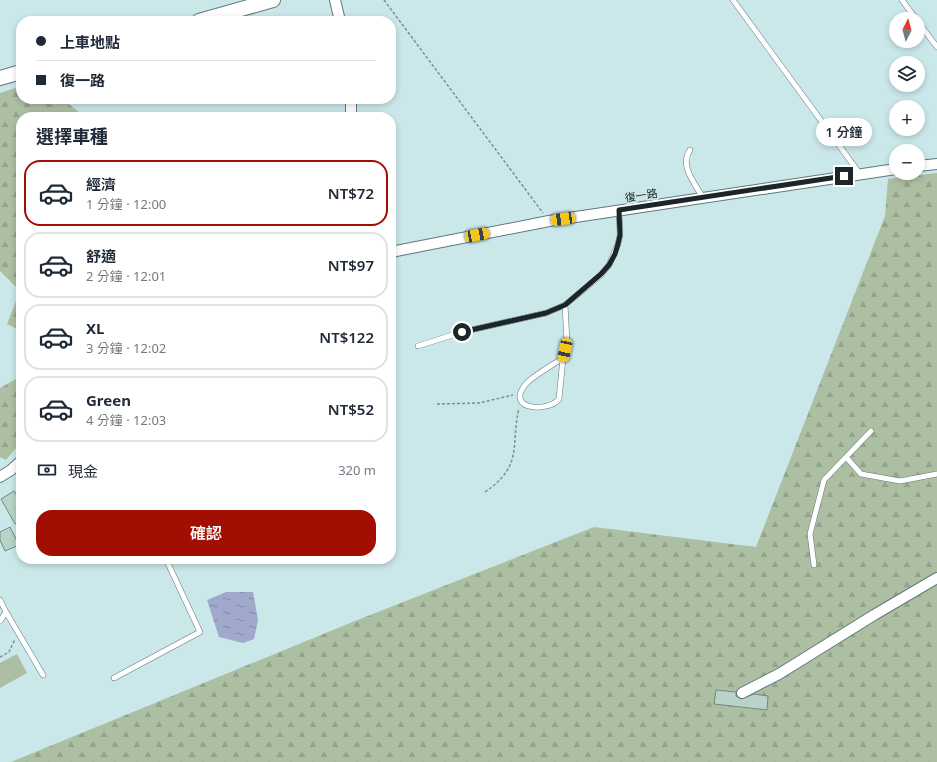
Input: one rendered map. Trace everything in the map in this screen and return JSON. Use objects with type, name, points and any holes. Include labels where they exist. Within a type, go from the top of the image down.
[{"type":"street","points":[[217,16],[273,0]]},
{"type":"street","points":[[335,0],[339,16]]},
{"type":"street","points":[[0,78],[16,73]]},
{"type":"street","points":[[925,165],[937,164]]},
{"type":"street","name":"復一路","points":[[396,251],[549,221],[889,170]]},
{"type":"street","points":[[0,476],[16,466]]},
{"type":"street","points":[[742,693],[779,674],[937,578]]},
{"type":"lane","points":[[733,0],[860,174]]},
{"type":"lane","points":[[902,0],[911,12]]},
{"type":"lane","points":[[925,31],[937,47]]},
{"type":"lane","points":[[690,150],[686,155],[686,167],[703,198]]},
{"type":"lane","points":[[418,346],[462,332],[546,313],[565,305],[601,274],[609,265],[615,254],[620,235],[619,210]]},
{"type":"lane","points":[[563,358],[524,386],[520,400],[526,406],[553,405],[559,399],[563,358],[567,342],[565,305]]},
{"type":"lane","points":[[814,565],[810,534],[824,480],[871,431]]},
{"type":"lane","points":[[846,458],[861,474],[900,481],[937,474]]},
{"type":"lane","points":[[114,678],[200,632],[168,564]]},
{"type":"lane","points":[[0,600],[43,675]]},
{"type":"lane","points":[[0,621],[6,612]]},
{"type":"path","points":[[384,0],[396,16]]},
{"type":"path","points":[[396,16],[549,221]]},
{"type":"path","points":[[437,404],[479,403],[521,394]]},
{"type":"path","points":[[485,492],[506,475],[510,465],[514,454],[515,432],[520,400]]},
{"type":"path","points":[[0,657],[8,652],[18,632]]},
{"type":"green space","points":[[16,88],[16,104],[69,104],[79,112],[16,112],[16,287],[0,271],[0,93]]},
{"type":"green space","points":[[937,173],[937,762],[11,762],[355,621],[594,527],[756,547],[885,216],[888,179],[925,180],[925,174]]},
{"type":"green space","points":[[16,301],[16,328],[7,324]]},
{"type":"green space","points":[[16,379],[16,448],[6,460],[0,457],[0,388]]},
{"type":"green space","points":[[17,654],[27,673],[0,688],[0,663]]},
{"type":"water","points":[[226,592],[253,592],[258,620],[254,639],[243,643],[219,637],[207,600]]},
{"type":"building","points":[[14,491],[16,494],[15,524],[1,499]]},
{"type":"building","points":[[10,527],[16,539],[16,546],[5,551],[0,540],[0,532]]},
{"type":"building","points":[[716,690],[736,692],[736,696],[741,699],[754,694],[768,696],[767,710],[714,704]]},
{"type":"route","points":[[462,332],[527,318],[546,313],[565,305],[601,274],[609,265],[615,254],[620,235],[619,210],[844,176]]}]
